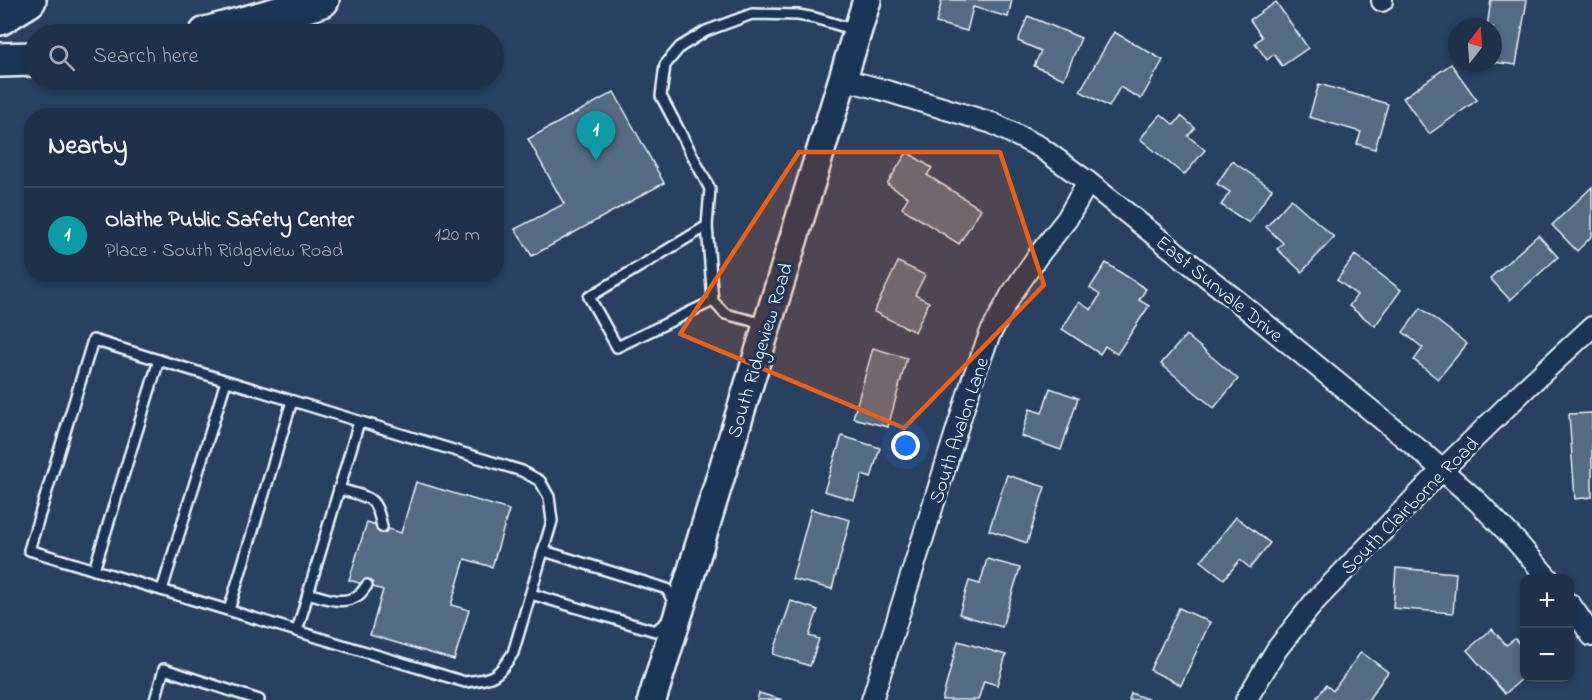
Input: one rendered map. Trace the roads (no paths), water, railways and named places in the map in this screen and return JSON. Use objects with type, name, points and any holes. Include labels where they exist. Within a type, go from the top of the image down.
[{"type":"highway","points":[[0,18],[29,0]]},
{"type":"highway","points":[[242,24],[322,0]]},
{"type":"highway","points":[[0,60],[24,59]]},
{"type":"main road","name":"South Ridgeview Road","points":[[652,700],[867,0]]},
{"type":"street","name":"East Sunvale Drive","points":[[842,79],[992,123],[1040,147],[1088,182],[1305,356],[1442,470],[1477,501],[1544,574]]},
{"type":"street","name":"South Avalon Lane","points":[[872,700],[973,378],[990,334],[1011,295],[1067,219],[1088,182]]},
{"type":"street","name":"South Clairborne Road","points":[[1246,700],[1277,649],[1315,601],[1442,470],[1592,327]]},
{"type":"street","points":[[1574,611],[1592,636]]},
{"type":"lane","points":[[767,324],[725,314],[713,300],[707,226],[710,189],[661,96],[665,65],[680,47],[706,31],[752,14],[798,15],[857,30]]},
{"type":"lane","points":[[707,226],[590,297],[617,347],[713,300]]},
{"type":"lane","points":[[93,340],[226,381],[522,471],[540,481],[549,497],[552,520],[513,653],[503,670],[487,680],[465,682],[28,550],[93,340]]},
{"type":"lane","points":[[94,570],[159,360]]},
{"type":"lane","points":[[162,590],[226,381]]},
{"type":"lane","points":[[229,610],[292,401]]},
{"type":"lane","points":[[297,631],[359,422]]},
{"type":"lane","points":[[339,489],[373,501],[379,510],[382,527]]},
{"type":"lane","points":[[531,594],[655,631],[679,613],[667,589],[543,551]]},
{"type":"lane","points":[[308,593],[336,601],[348,600],[358,596],[367,585]]},
{"type":"lane","points":[[155,700],[164,669],[259,700]]},
{"type":"place","name":"Olathe Public Safety Center","points":[[596,161]]}]
